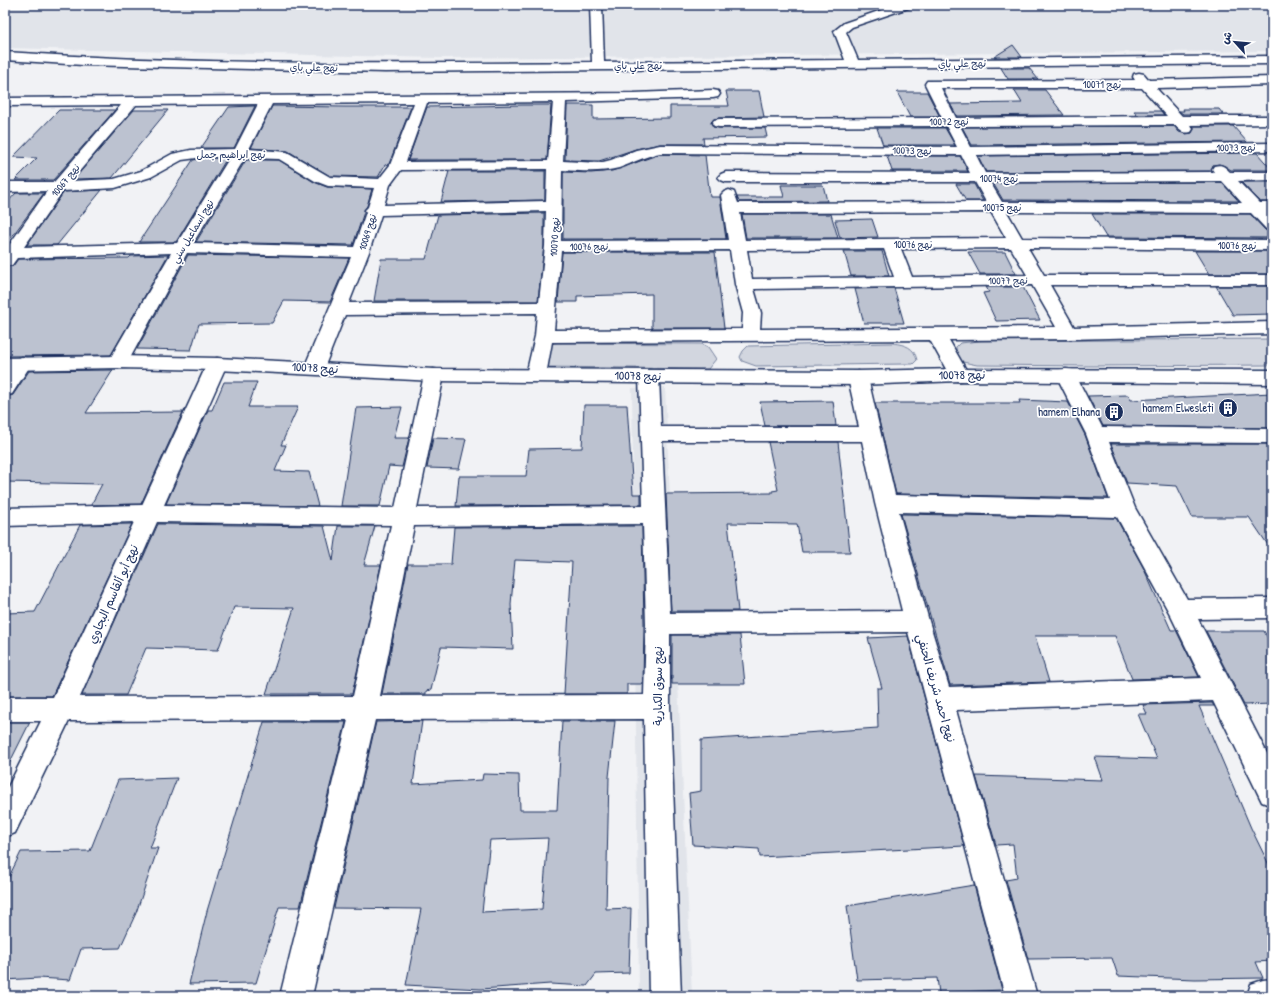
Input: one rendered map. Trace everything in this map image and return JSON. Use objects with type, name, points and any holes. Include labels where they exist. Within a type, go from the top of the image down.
[{"type":"street","points":[[596,5],[598,65]]},
{"type":"street","points":[[853,64],[840,31],[848,25],[907,5]]},
{"type":"street","name":"نهج علي باي","points":[[5,56],[98,62],[378,68],[598,65],[711,80],[853,64],[1272,60]]},
{"type":"street","points":[[1125,61],[1225,176],[1272,226]]},
{"type":"street","points":[[5,102],[560,97],[711,80],[744,284],[752,313],[751,334]]},
{"type":"street","name":"نهج 10071","points":[[951,121],[932,84],[1146,84],[1272,82]]},
{"type":"street","name":"نهج 10070","points":[[536,375],[544,336],[554,246],[555,166],[560,97]]},
{"type":"street","name":"نهج 10069","points":[[314,368],[361,252],[373,210],[383,184],[397,166],[422,98]]},
{"type":"street","name":"نهج اسماعيل سني","points":[[118,362],[182,248],[240,152],[267,100]]},
{"type":"street","name":"نهج 10067","points":[[8,256],[58,187],[131,102]]},
{"type":"street","name":"نهج 10072","points":[[719,123],[951,121],[1179,122],[1272,120]]},
{"type":"street","points":[[951,121],[980,178],[1068,333]]},
{"type":"street","name":"نهج 10073","points":[[397,166],[600,167],[614,164],[641,153],[660,149],[967,151],[1272,147]]},
{"type":"street","name":"نهج ابراهيم جمل","points":[[5,187],[58,187],[115,184],[146,174],[177,157],[191,154],[240,152],[282,155],[320,178],[328,181],[383,184]]},
{"type":"street","name":"نهج 10074","points":[[726,177],[980,178],[1272,176]]},
{"type":"street","points":[[373,210],[555,206]]},
{"type":"street","name":"نهج 10075","points":[[732,208],[1272,208]]},
{"type":"street","name":"نهج 10076","points":[[554,246],[1017,243],[1272,245]]},
{"type":"street","points":[[890,244],[905,282]]},
{"type":"street","points":[[8,256],[182,248],[361,252]]},
{"type":"street","name":"نهج 10077","points":[[744,284],[1039,280],[1272,280]]},
{"type":"street","points":[[339,309],[547,307]]},
{"type":"street","points":[[544,336],[1068,333],[1272,328]]},
{"type":"street","points":[[936,334],[959,375]]},
{"type":"street","name":"نهج 10078","points":[[13,364],[118,362],[217,364],[434,374],[858,378],[959,375],[1272,377]]},
{"type":"street","points":[[5,388],[13,364]]},
{"type":"street","name":"نهج أبو ألقاسم البجاوي","points":[[5,823],[61,709],[217,364]]},
{"type":"street","points":[[296,996],[364,708],[434,374]]},
{"type":"street","points":[[1066,375],[1096,434],[1124,509],[1180,609],[1272,792]]},
{"type":"street","name":"نهج سوق الكبارية","points":[[649,376],[658,624],[658,707],[665,996]]},
{"type":"street","name":"نهج احمد شريف الحنفي","points":[[858,378],[886,503],[917,621],[940,699],[1021,996]]},
{"type":"street","points":[[650,434],[870,434]]},
{"type":"street","points":[[1096,434],[1272,436]]},
{"type":"street","points":[[886,503],[1124,509]]},
{"type":"street","points":[[5,517],[149,513],[404,517],[654,515]]},
{"type":"street","points":[[1180,609],[1272,608]]},
{"type":"street","points":[[658,624],[917,621]]},
{"type":"street","points":[[940,699],[1220,689]]},
{"type":"street","points":[[5,709],[658,707]]},
{"type":"street","points":[[1263,996],[1272,995]]},
{"type":"shaded area","points":[[5,5],[1272,5],[1272,51],[440,58],[5,48]]},
{"type":"shaded area","points":[[1272,339],[1272,365],[977,365],[963,362],[957,358],[956,347],[960,343],[980,341]]},
{"type":"shaded area","points":[[893,343],[912,349],[917,360],[913,364],[756,366],[742,361],[740,357],[748,346]]},
{"type":"shaded area","points":[[550,344],[702,344],[708,347],[716,359],[708,369],[544,367]]},
{"type":"shaded area","points":[[665,387],[692,996],[639,996],[632,388]]},
{"type":"building","points":[[1013,45],[1022,57],[994,57]]},
{"type":"building","points":[[1001,68],[1029,68],[1038,79],[1008,79]]},
{"type":"building","points":[[1014,90],[1045,90],[1064,115],[957,116],[950,104],[1022,103]]},
{"type":"building","points":[[726,91],[759,91],[764,117],[719,118],[714,119],[711,122],[713,127],[765,128],[767,137],[703,138],[704,144],[660,144],[636,149],[599,161],[565,160],[567,105],[593,105],[593,119],[670,118],[670,106],[729,106]]},
{"type":"building","points":[[897,92],[927,92],[940,117],[910,117]]},
{"type":"building","points":[[551,105],[547,160],[408,160],[427,107]]},
{"type":"building","points":[[255,106],[234,148],[201,148],[229,107]]},
{"type":"building","points":[[272,106],[411,107],[389,164],[385,165],[378,177],[330,176],[288,151],[251,148]]},
{"type":"building","points":[[1183,109],[1219,109],[1223,114],[1183,114],[1179,111],[1184,111]]},
{"type":"building","points":[[59,110],[115,110],[53,180],[15,180],[37,158],[13,157]]},
{"type":"building","points":[[134,110],[168,110],[112,178],[74,179]]},
{"type":"building","points":[[1134,111],[1161,111],[1164,115],[1137,115]]},
{"type":"building","points":[[1174,126],[1179,132],[1186,134],[1192,133],[1194,129],[1193,126],[1233,126],[1247,142],[972,145],[962,127]]},
{"type":"building","points":[[877,128],[945,128],[955,145],[883,145]]},
{"type":"building","points":[[1257,153],[1272,170],[1231,170],[1219,164],[1213,165],[1211,171],[986,172],[978,156]]},
{"type":"building","points":[[660,154],[705,155],[710,197],[720,197],[726,239],[563,239],[563,172],[591,173],[612,171]]},
{"type":"building","points":[[887,156],[960,156],[968,171],[892,171]]},
{"type":"building","points":[[204,158],[227,158],[176,242],[139,242],[193,160]]},
{"type":"building","points":[[246,160],[279,160],[314,182],[327,187],[372,189],[353,245],[196,242]]},
{"type":"building","points":[[449,171],[545,171],[545,200],[441,202]]},
{"type":"building","points":[[1221,182],[1239,201],[1003,200],[993,183]]},
{"type":"building","points":[[1241,182],[1272,182],[1272,202],[1260,202]]},
{"type":"building","points":[[956,184],[974,184],[983,201],[966,201]]},
{"type":"building","points":[[781,185],[823,185],[827,201],[739,202],[737,197],[784,197]]},
{"type":"building","points":[[102,190],[57,245],[27,245],[64,192]]},
{"type":"building","points":[[16,193],[44,193],[5,246],[5,205]]},
{"type":"building","points":[[544,213],[544,246],[538,301],[374,301],[381,259],[426,259],[438,215]]},
{"type":"building","points":[[742,214],[831,214],[838,238],[746,238]]},
{"type":"building","points":[[1092,214],[1250,214],[1265,230],[1272,232],[1272,238],[1106,237]]},
{"type":"building","points":[[872,219],[878,237],[840,238],[835,220]]},
{"type":"building","points":[[844,251],[882,251],[889,276],[851,276]]},
{"type":"building","points":[[1195,251],[1272,251],[1272,274],[1209,274]]},
{"type":"building","points":[[562,252],[715,252],[724,328],[652,328],[652,294],[577,296],[577,302],[558,302]]},
{"type":"building","points":[[968,252],[1005,252],[1016,274],[980,274]]},
{"type":"building","points":[[168,255],[111,355],[5,356],[5,267],[13,266],[18,259],[129,258],[131,256]]},
{"type":"building","points":[[188,255],[349,258],[330,302],[284,301],[272,323],[199,324],[191,350],[137,349]]},
{"type":"building","points":[[1216,286],[1272,286],[1272,314],[1233,315]]},
{"type":"building","points":[[986,287],[1023,287],[1040,320],[996,321],[983,293],[989,292]]},
{"type":"building","points":[[894,288],[904,323],[864,323],[855,289]]},
{"type":"building","points":[[113,370],[86,413],[183,412],[141,504],[91,505],[102,484],[5,482],[5,397],[13,395],[29,371]]},
{"type":"building","points":[[224,382],[257,382],[248,407],[298,407],[281,445],[286,445],[275,471],[309,472],[318,506],[166,504],[208,410],[212,410]]},
{"type":"building","points":[[1272,393],[1272,428],[1103,426],[1088,396],[1128,395],[1131,400]]},
{"type":"building","points":[[1019,400],[1068,402],[1085,435],[1108,498],[896,494],[875,403],[1020,403]]},
{"type":"building","points":[[833,401],[836,426],[765,426],[760,402]]},
{"type":"building","points":[[584,405],[627,405],[633,494],[641,494],[641,505],[456,506],[459,476],[526,476],[529,449],[582,448]]},
{"type":"building","points":[[402,407],[394,438],[409,438],[402,467],[389,466],[380,506],[341,506],[356,408]]},
{"type":"building","points":[[433,438],[466,439],[459,469],[427,468]]},
{"type":"building","points":[[768,442],[838,442],[850,552],[802,552],[797,524],[728,523],[738,611],[671,611],[666,494],[772,493],[772,491],[778,490]]},
{"type":"building","points":[[1111,444],[1272,444],[1272,551],[1249,517],[1192,517],[1177,486],[1127,483]]},
{"type":"building","points":[[901,514],[1116,518],[1143,567],[1171,630],[1176,630],[1199,677],[1132,679],[1115,636],[1035,636],[1049,682],[950,685]]},
{"type":"building","points":[[132,524],[52,696],[5,696],[5,613],[35,612],[80,525]]},
{"type":"building","points":[[158,524],[324,526],[333,561],[338,526],[375,526],[364,565],[381,565],[352,694],[266,694],[294,608],[234,607],[218,650],[146,648],[126,695],[82,695]]},
{"type":"building","points":[[642,526],[644,624],[643,684],[627,684],[627,694],[564,694],[572,562],[515,560],[511,604],[513,649],[441,647],[431,690],[426,691],[426,694],[382,694],[408,564],[451,564],[454,527]]},
{"type":"building","points":[[1206,631],[1264,631],[1272,646],[1272,704],[1244,705]]},
{"type":"building","points":[[672,635],[740,635],[745,684],[672,684]]},
{"type":"building","points":[[908,636],[964,846],[760,857],[759,849],[693,845],[689,793],[701,791],[701,740],[878,728],[877,688],[882,688],[868,638]]},
{"type":"building","points":[[1212,703],[1214,706],[1199,706],[1251,828],[1272,871],[1272,961],[1256,962],[1263,978],[1195,979],[1118,976],[1112,958],[1028,959],[1006,880],[1017,878],[1013,844],[996,845],[976,776],[1103,780],[1095,757],[1157,759],[1138,714],[1147,714],[1143,705]]},
{"type":"building","points":[[422,721],[413,784],[482,780],[483,774],[519,775],[520,810],[557,810],[562,721],[615,721],[609,777],[606,909],[631,908],[629,973],[596,974],[587,986],[550,984],[481,989],[406,985],[421,909],[334,908],[376,722]],"holes":[[[548,838],[542,909],[482,912],[490,840]]]},
{"type":"building","points":[[5,722],[30,722],[5,772]]},
{"type":"building","points":[[264,722],[346,722],[300,907],[279,907],[256,983],[189,984],[207,911]]},
{"type":"building","points":[[177,778],[150,848],[158,848],[136,913],[120,948],[81,949],[70,980],[39,978],[5,980],[5,885],[21,852],[90,851],[118,780]]},
{"type":"building","points":[[974,885],[1002,990],[939,993],[937,978],[857,980],[847,906]]},
{"type":"place","name":"hamem Elwesleti","points":[[1228,408]]},
{"type":"place","name":"hamem Elhana","points":[[1114,412]]}]
